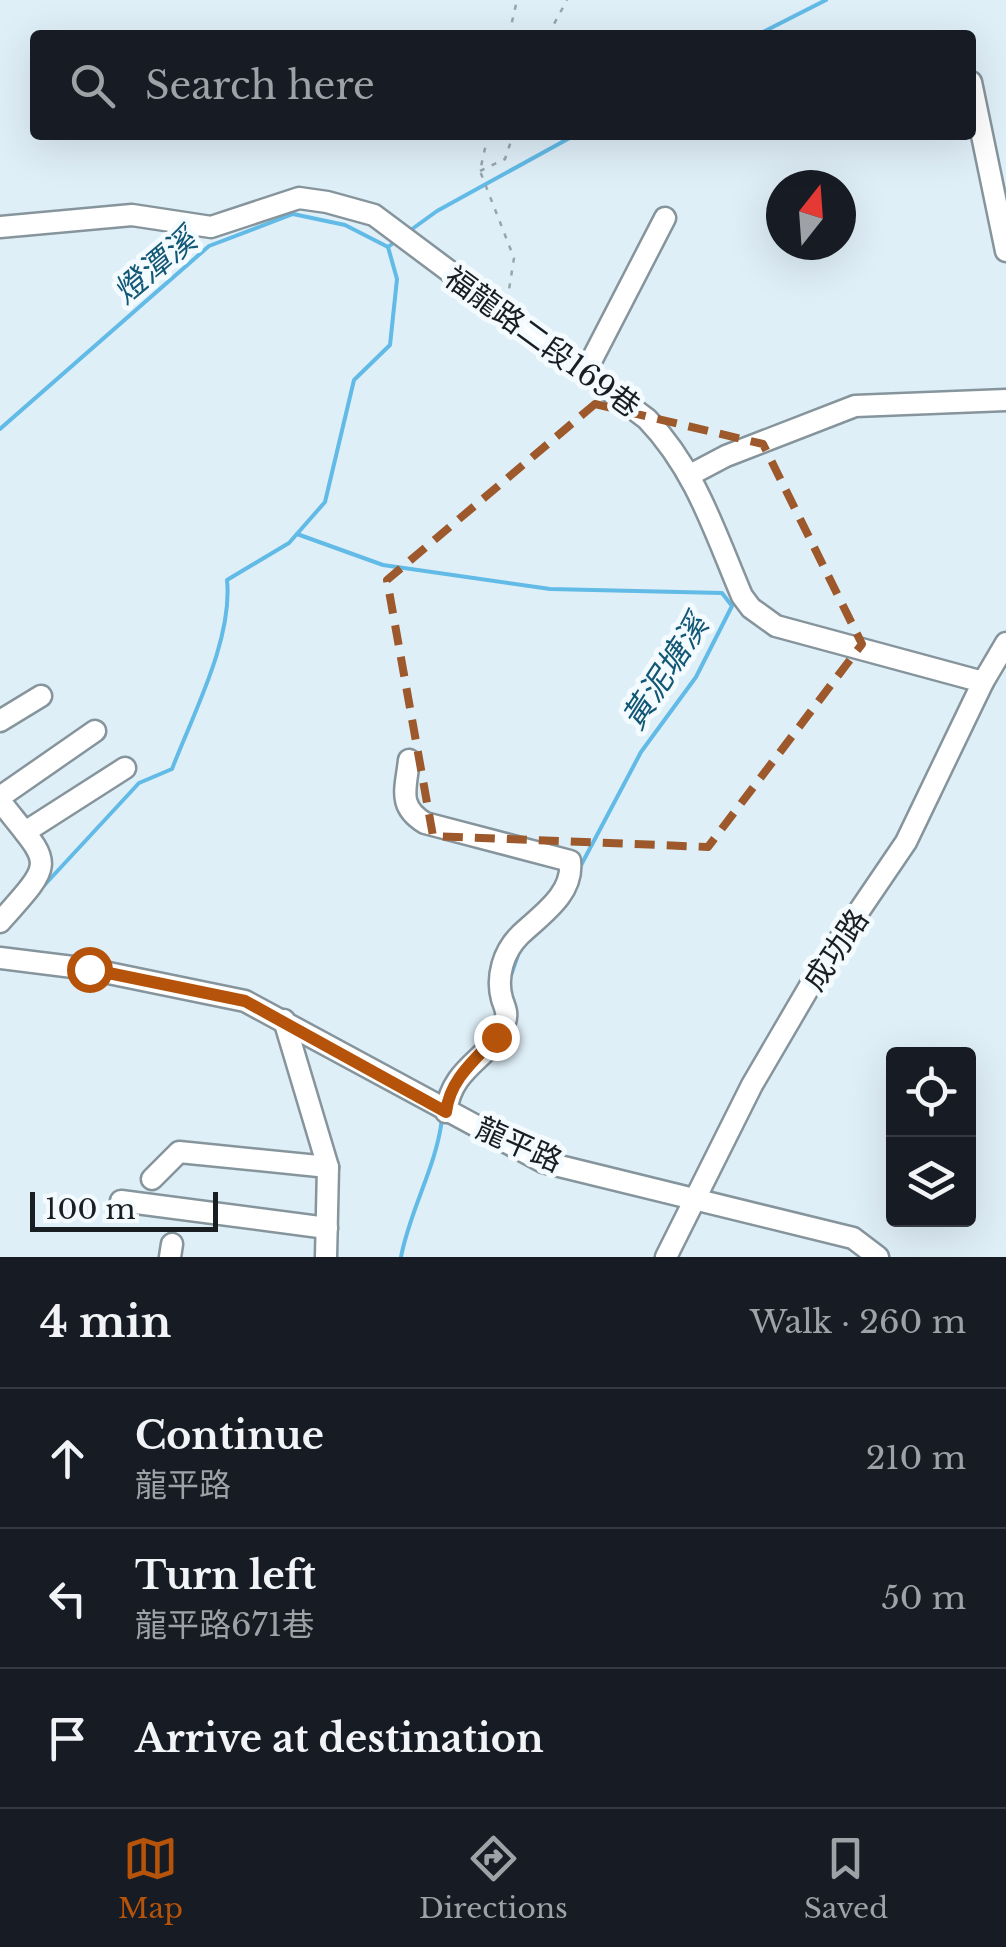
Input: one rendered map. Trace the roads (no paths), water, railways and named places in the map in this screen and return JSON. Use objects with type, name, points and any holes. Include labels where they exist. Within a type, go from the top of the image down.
[{"type":"street","points":[[976,106],[1006,250]]},
{"type":"street","name":"福龍路二段169巷","points":[[0,226],[132,214],[211,226],[299,198],[374,215],[648,419],[690,475],[742,596],[751,608],[776,626],[808,637],[983,682]]},
{"type":"street","points":[[586,372],[665,218]]},
{"type":"street","points":[[690,475],[726,456],[854,406],[1006,400]]},
{"type":"street","name":"成功路","points":[[666,1257],[752,1085],[822,967],[906,842],[983,682],[1006,643]]},
{"type":"street","points":[[0,722],[41,696]]},
{"type":"street","points":[[0,922],[40,877],[42,863],[39,850],[0,800],[95,731]]},
{"type":"street","points":[[409,760],[405,799],[415,816],[570,860],[571,869],[550,910],[519,936],[507,954],[498,974],[506,1019],[496,1037],[448,1093],[446,1112]]},
{"type":"street","points":[[24,832],[125,768]]},
{"type":"street","name":"龍平路","points":[[0,958],[89,969],[245,1001],[543,1162],[853,1238],[878,1257]]},
{"type":"street","points":[[284,1020],[328,1167],[326,1257]]},
{"type":"street","points":[[152,1179],[180,1152],[328,1167]]},
{"type":"street","points":[[121,1201],[327,1228]]},
{"type":"waterway","name":"燈潭溪","points":[[767,30],[826,0]]},
{"type":"waterway","name":"燈潭溪","points":[[408,232],[437,211],[566,140]]},
{"type":"waterway","name":"燈潭溪","points":[[0,429],[209,246],[293,214],[345,225],[388,247],[396,241]]},
{"type":"waterway","name":"黃泥塘溪","points":[[38,892],[139,783],[172,769],[218,651],[227,580],[289,543],[325,502],[354,380],[390,345],[397,279],[388,247]]},
{"type":"waterway","name":"黃泥塘溪","points":[[297,534],[383,565],[550,589],[722,593],[732,606],[696,677],[641,752],[579,869]]},
{"type":"waterway","name":"黃泥塘溪","points":[[509,981],[519,952]]},
{"type":"waterway","name":"黃泥塘溪","points":[[401,1257],[442,1119]]}]
